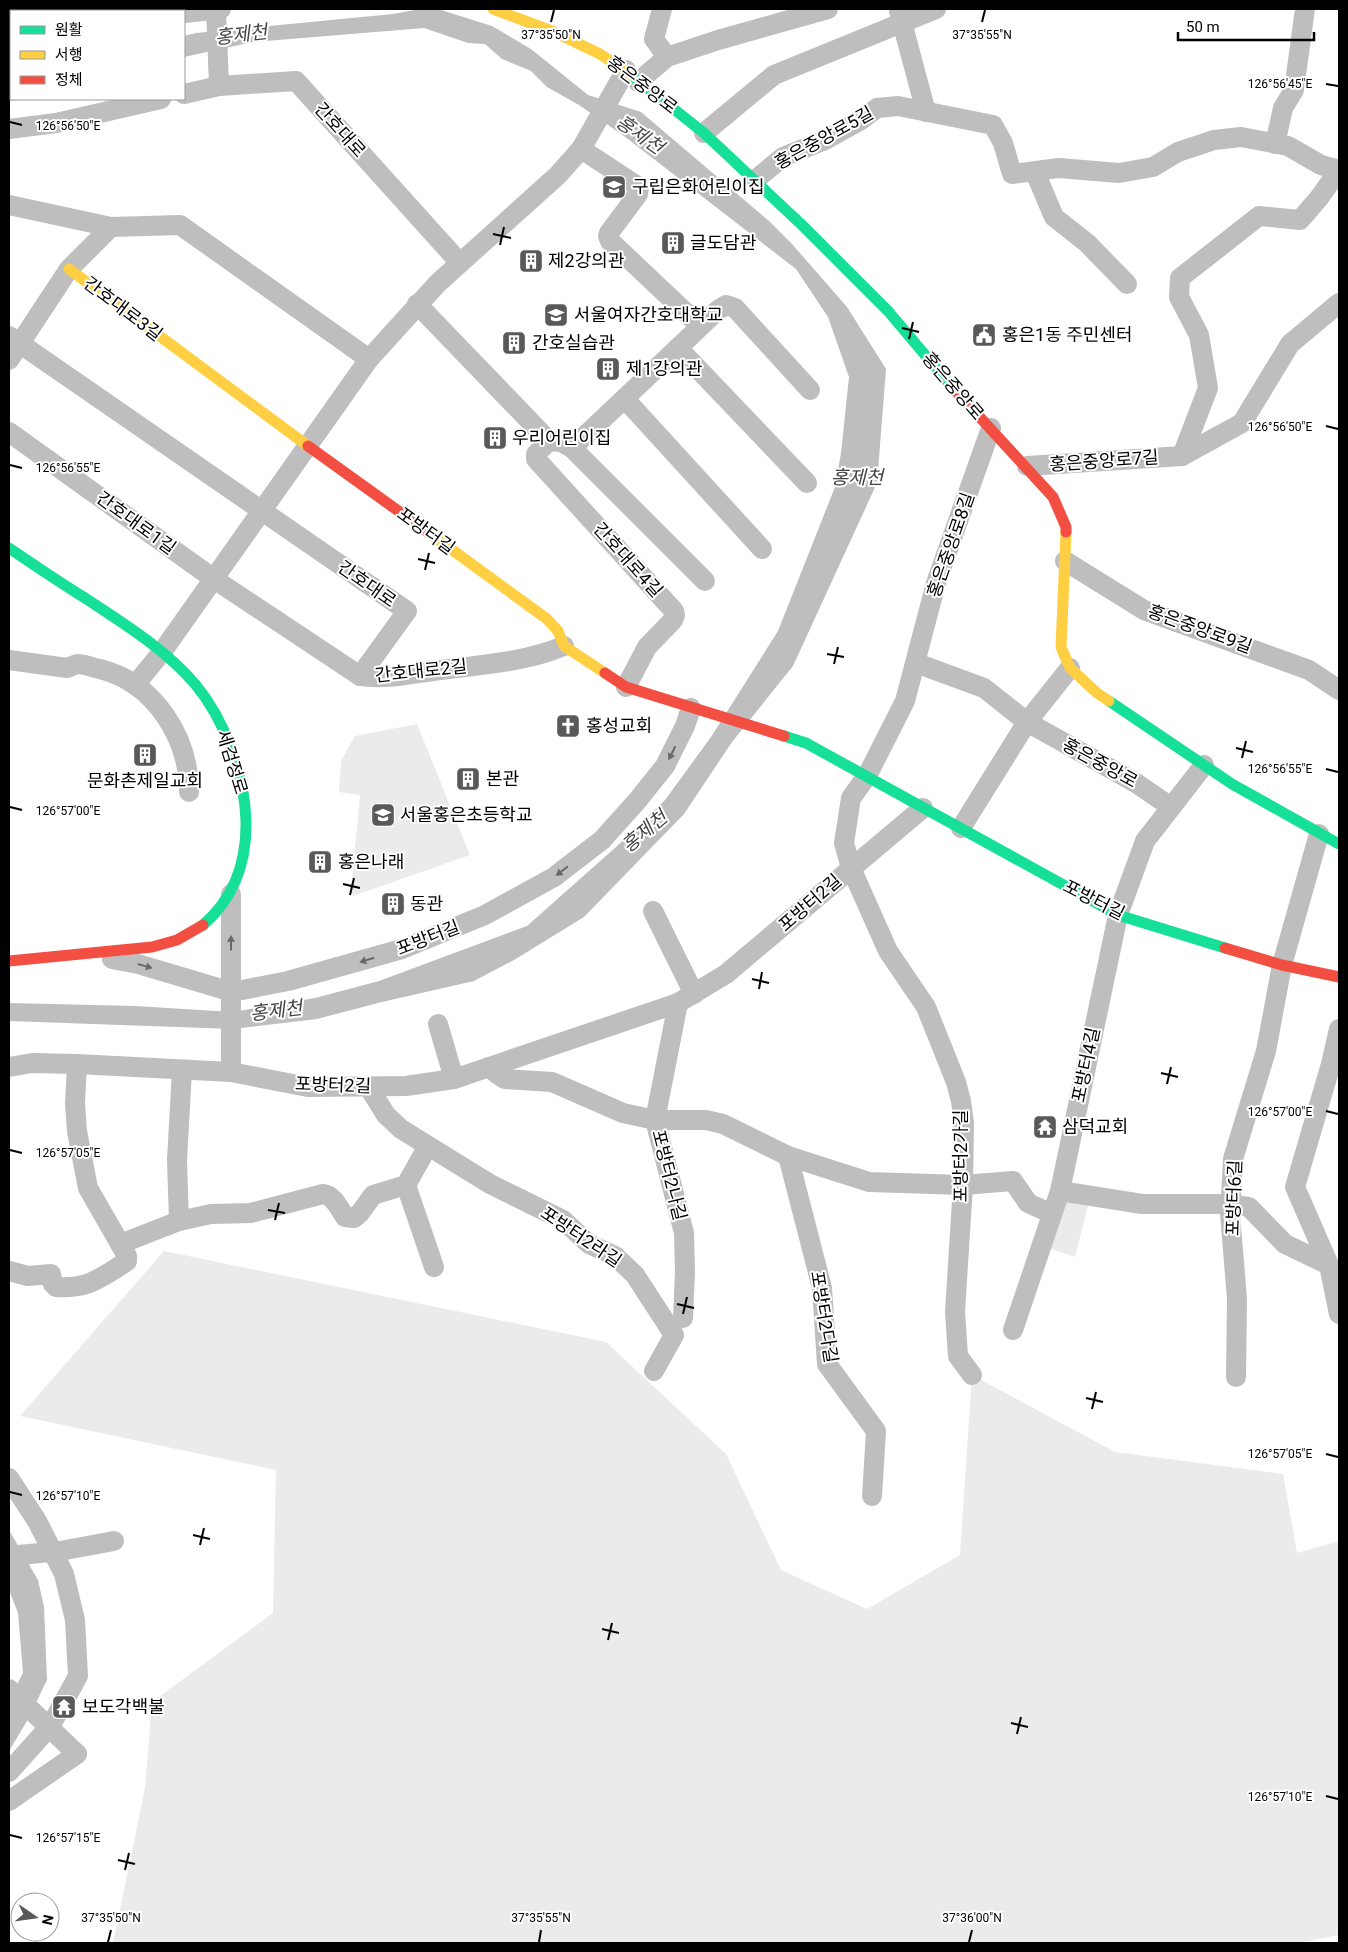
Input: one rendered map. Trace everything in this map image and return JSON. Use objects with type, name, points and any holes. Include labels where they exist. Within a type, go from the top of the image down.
[{"type":"street","points":[[216,9],[219,86]]},
{"type":"street","points":[[185,13],[221,9]]},
{"type":"street","name":"홍은중앙로","points":[[493,9],[552,31],[600,54],[704,133],[803,226],[888,311],[965,402],[1026,466],[1053,497],[1066,527],[1061,647],[1070,668],[1097,693],[1232,784],[1339,844]]},
{"type":"street","points":[[662,9],[654,39],[667,57]]},
{"type":"street","points":[[135,685],[162,652],[369,359],[417,304],[558,175],[582,147],[628,76],[667,57],[718,40],[828,9]]},
{"type":"street","points":[[704,133],[774,75],[900,15],[936,9]]},
{"type":"street","points":[[1275,144],[1283,108],[1294,90],[1305,9]]},
{"type":"street","points":[[900,15],[926,112]]},
{"type":"street","name":"간호대로","points":[[185,94],[219,86],[296,82],[460,263]]},
{"type":"street","points":[[9,129],[56,123],[157,100]]},
{"type":"street","name":"홍은중앙로5길","points":[[755,180],[783,157],[825,140],[861,120],[877,108],[898,106],[993,125],[1003,143],[1012,174],[1058,168],[1119,173],[1153,167],[1178,152],[1214,140],[1241,137],[1288,146],[1321,165],[1339,170]]},
{"type":"street","points":[[582,147],[639,187],[638,194],[609,233],[610,241],[700,326]]},
{"type":"street","name":"홍은중앙로7길","points":[[1182,456],[1208,388],[1199,335],[1179,297],[1180,278],[1259,216],[1300,220],[1339,170]]},
{"type":"street","points":[[1034,172],[1054,217],[1087,243],[1127,284]]},
{"type":"street","points":[[9,205],[111,227],[180,225],[369,359]]},
{"type":"street","name":"간호대로3길","points":[[111,227],[69,269],[308,446]]},
{"type":"street","name":"간호대로","points":[[69,269],[13,347],[262,511],[407,611],[360,676]]},
{"type":"street","name":"홍은중앙로7길","points":[[1026,466],[1182,456],[1242,423],[1290,344],[1339,303]]},
{"type":"street","name":"간호대로4길","points":[[417,304],[549,440],[564,443],[572,448],[705,581]]},
{"type":"street","points":[[572,448],[700,326],[722,307],[726,306],[735,308],[810,390]]},
{"type":"street","points":[[678,348],[807,483]]},
{"type":"street","points":[[625,399],[762,549]]},
{"type":"street","name":"홍은중앙로8길","points":[[867,776],[905,701],[936,583],[991,428]]},
{"type":"street","name":"간호대로1길","points":[[9,432],[214,579]]},
{"type":"street","name":"간호대로4길","points":[[549,440],[536,454],[536,459],[674,610],[673,620],[647,647],[626,687]]},
{"type":"street","name":"포방터길","points":[[308,446],[547,618],[558,631],[564,646],[626,687],[806,743],[1118,915],[1282,965],[1339,977]]},
{"type":"street","name":"세검정로","points":[[9,548],[120,621],[162,652],[198,687],[207,699],[224,733],[238,773],[244,798],[245,846],[241,870],[224,905],[207,923],[175,940],[157,947],[9,961]]},
{"type":"street","name":"홍은중앙로9길","points":[[1065,561],[1144,610],[1309,670],[1339,690]]},
{"type":"street","name":"간호대로2길","points":[[214,579],[360,676],[380,677],[498,662],[543,654],[564,646]]},
{"type":"street","points":[[9,660],[66,668],[75,664],[83,665],[118,675],[135,685],[168,719],[187,760],[189,792]]},
{"type":"street","points":[[916,662],[984,688],[1028,722]]},
{"type":"street","points":[[961,828],[1028,722],[1070,668]]},
{"type":"street","name":"포방터길","points":[[79,955],[138,964],[232,994],[288,981],[402,949],[485,915],[554,877],[602,840],[665,766],[685,726],[698,710]]},
{"type":"street","name":"홍은중앙로","points":[[1028,722],[1136,782],[1171,807]]},
{"type":"street","points":[[1118,915],[1145,841],[1204,765]]},
{"type":"street","points":[[851,868],[844,843],[851,798],[867,776]]},
{"type":"street","name":"포방터2길","points":[[9,1067],[32,1064],[77,1064],[182,1070],[231,1062],[308,1087],[406,1086],[454,1079],[686,999],[726,974],[923,808]]},
{"type":"street","points":[[1282,965],[1319,834]]},
{"type":"street","name":"포방터2가길","points":[[851,868],[888,952],[926,1007],[962,1101],[964,1123],[963,1185],[955,1312],[958,1356],[972,1375]]},
{"type":"street","points":[[231,894],[231,1062]]},
{"type":"street","points":[[653,911],[686,999]]},
{"type":"street","name":"포방터4길","points":[[1013,1330],[1060,1191],[1118,915]]},
{"type":"street","name":"포방터6길","points":[[1236,1377],[1237,1299],[1231,1204],[1233,1159],[1266,1051],[1282,965]]},
{"type":"street","name":"포방터2나길","points":[[683,1318],[686,1272],[684,1232],[655,1120],[686,999]]},
{"type":"street","points":[[438,1024],[454,1079]]},
{"type":"street","points":[[1339,1029],[1331,1064],[1294,1187],[1329,1264],[1339,1314]]},
{"type":"street","points":[[9,1271],[28,1276],[52,1275],[53,1285],[58,1287],[85,1286],[126,1262],[127,1256],[88,1188],[77,1131],[75,1103],[77,1064]]},
{"type":"street","points":[[489,1067],[505,1079],[552,1082],[622,1113],[655,1120],[706,1120],[723,1124],[788,1156],[869,1182],[963,1185],[1013,1181],[1028,1203],[1052,1214]]},
{"type":"street","points":[[178,1221],[177,1160],[182,1070]]},
{"type":"street","name":"포방터2라길","points":[[368,1086],[386,1115],[401,1129],[490,1184],[563,1220],[589,1244],[615,1256],[622,1262],[634,1275],[674,1335],[654,1371]]},
{"type":"street","points":[[120,1244],[178,1221],[211,1214],[251,1213],[323,1194],[332,1198],[346,1217],[351,1218],[360,1213],[374,1195],[406,1185],[428,1146]]},
{"type":"street","name":"포방터2다길","points":[[788,1156],[822,1288],[827,1364],[876,1431],[872,1496]]},
{"type":"street","points":[[406,1185],[434,1267]]},
{"type":"street","points":[[1060,1191],[1142,1204],[1231,1204],[1249,1207],[1285,1244],[1329,1264]]},
{"type":"street","points":[[9,1478],[37,1521],[64,1574],[75,1620],[78,1676],[50,1725],[9,1772]]},
{"type":"street","points":[[9,1556],[60,1551],[114,1541]]},
{"type":"street","points":[[9,1689],[77,1754],[9,1801]]},
{"type":"shaded area","points":[[417,724],[470,855],[353,896],[351,890],[360,795],[339,792],[341,761],[355,736]]},
{"type":"shaded area","points":[[1063,1199],[1089,1202],[1075,1257],[1049,1248]]},
{"type":"shaded area","points":[[164,1251],[606,1342],[726,1454],[781,1570],[867,1609],[960,1555],[972,1375],[1115,1452],[1283,1474],[1297,1553],[1339,1541],[1339,1935],[1299,1943],[113,1943],[145,1788],[152,1702],[273,1613],[276,1470],[20,1416]]},
{"type":"water","name":"홍제천","points":[[420,9],[438,9],[492,26],[531,49],[588,95],[641,112],[769,221],[792,244],[847,307],[886,369],[877,483],[793,666],[732,742],[684,814],[584,917],[514,960],[474,981],[317,1019],[233,1029],[9,1021],[9,1003],[135,1006],[233,1012],[315,998],[379,981],[527,926],[616,847],[665,800],[711,737],[778,631],[835,487],[841,453],[849,377],[828,317],[796,269],[624,136],[579,105],[547,87],[531,71],[502,59],[485,44],[468,43],[424,28],[253,42],[185,57],[185,36],[196,33],[393,14]]},
{"type":"water","points":[[9,60],[10,100],[16,100],[9,101]]},
{"type":"water","points":[[9,1530],[38,1580],[44,1607],[47,1680],[27,1721],[9,1751],[9,1700],[23,1673],[18,1613],[9,1590]]},
{"type":"traffic: fast","points":[[631,75],[704,133],[803,226],[888,311],[953,388]]},
{"type":"traffic: fast","points":[[9,548],[114,617],[170,659],[206,698],[224,730],[237,766],[241,784],[246,835],[241,864],[230,891],[223,903],[203,925]]},
{"type":"traffic: fast","points":[[1109,701],[1232,784],[1339,844]]},
{"type":"traffic: fast","points":[[784,736],[806,743],[1118,915],[1225,948]]},
{"type":"traffic: slow","points":[[493,9],[552,31],[600,54],[631,75]]},
{"type":"traffic: slow","points":[[69,269],[308,446]]},
{"type":"traffic: slow","points":[[1066,532],[1061,647],[1070,668],[1097,693],[1109,701]]},
{"type":"traffic: slow","points":[[429,533],[547,619],[558,631],[564,646],[605,673]]},
{"type":"traffic: jam","points":[[953,388],[1053,497],[1066,527],[1066,532]]},
{"type":"traffic: jam","points":[[308,446],[429,533]]},
{"type":"traffic: jam","points":[[605,673],[626,687],[784,736]]},
{"type":"traffic: jam","points":[[9,961],[152,947],[177,940],[203,925]]},
{"type":"traffic: jam","points":[[1225,948],[1282,965],[1339,977]]},
{"type":"place","name":"구립은화어린이집","points":[[614,187]]},
{"type":"place","name":"글도담관","points":[[673,243]]},
{"type":"place","name":"제2강의관","points":[[531,261]]},
{"type":"place","name":"서울여자간호대학교","points":[[556,315]]},
{"type":"place","name":"홍은1동 주민센터","points":[[984,335]]},
{"type":"place","name":"간호실습관","points":[[514,343]]},
{"type":"place","name":"제1강의관","points":[[608,369]]},
{"type":"place","name":"우리어린이집","points":[[495,438]]},
{"type":"place","name":"홍성교회","points":[[568,726]]},
{"type":"place","name":"문화촌제일교회","points":[[145,755]]},
{"type":"place","name":"본관","points":[[468,779]]},
{"type":"place","name":"서울홍은초등학교","points":[[383,815]]},
{"type":"place","name":"홍은나래","points":[[320,862]]},
{"type":"place","name":"동관","points":[[393,904]]},
{"type":"place","name":"삼덕교회","points":[[1045,1127]]},
{"type":"place","name":"보도각백불","points":[[64,1707]]}]
